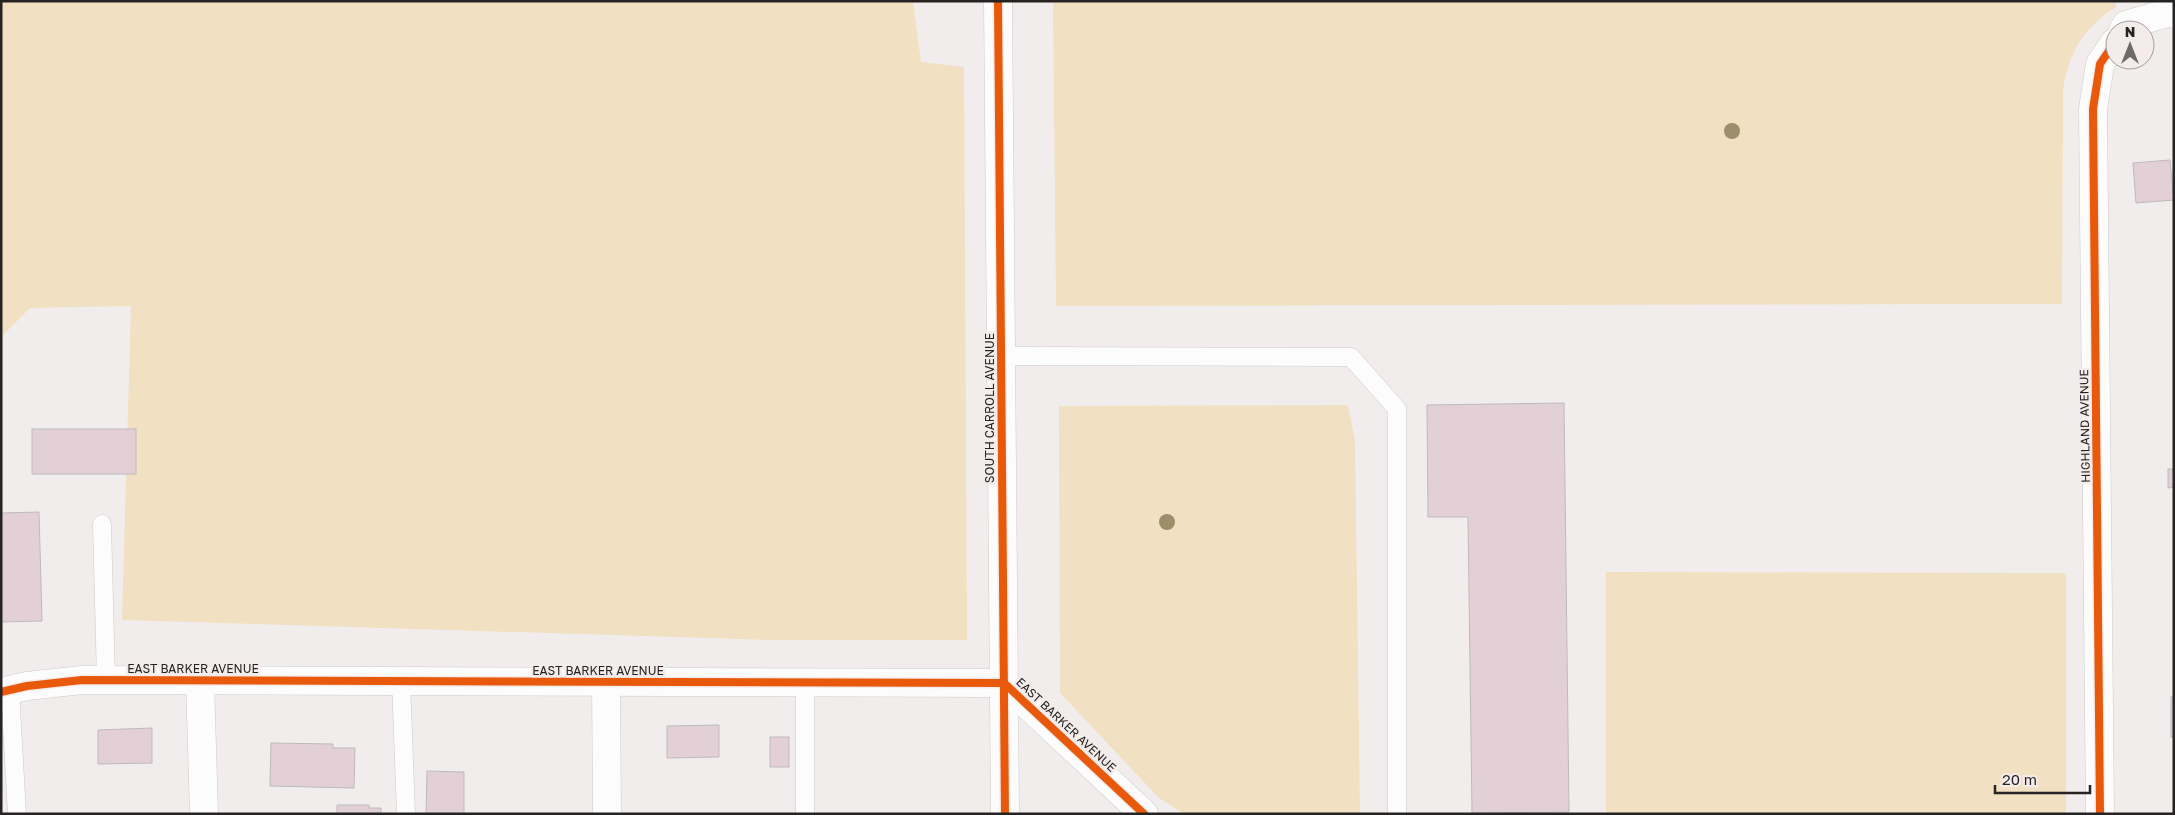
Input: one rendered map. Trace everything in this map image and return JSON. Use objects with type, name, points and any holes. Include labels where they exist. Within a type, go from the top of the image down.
[{"type":"street","name":"SOUTH CARROLL AVENUE","points":[[998,1],[1005,814]]},
{"type":"street","points":[[2150,20],[2166,13],[2174,14]]},
{"type":"street","name":"HIGHLAND AVENUE","points":[[2100,814],[2093,109],[2100,64],[2105,57]]},
{"type":"street","name":"EAST BARKER AVENUE","points":[[5,691],[27,686],[73,681],[106,680],[1004,683],[1144,814]]},
{"type":"street","points":[[200,680],[204,814]]},
{"type":"street","points":[[606,682],[607,814]]},
{"type":"lane","points":[[1001,356],[1351,357],[1397,409],[1397,814]]},
{"type":"lane","points":[[102,524],[106,680]]},
{"type":"lane","points":[[401,681],[406,814]]},
{"type":"lane","points":[[805,682],[805,814]]},
{"type":"lane","points":[[5,691],[16,814]]},
{"type":"shaded area","points":[[1,1],[913,1],[921,62],[964,67],[967,640],[774,640],[122,620],[131,306],[30,308],[1,337]]},
{"type":"shaded area","points":[[1053,1],[2116,1],[2116,7],[2086,32],[2079,42],[2065,77],[2063,91],[2062,304],[1056,306]]},
{"type":"shaded area","points":[[1348,405],[1355,442],[1360,814],[1184,814],[1159,798],[1060,693],[1059,406]]},
{"type":"shaded area","points":[[1606,572],[2066,573],[2066,814],[1606,814]]},
{"type":"building","points":[[2170,160],[2174,200],[2136,203],[2133,163]]},
{"type":"building","points":[[1564,403],[1569,812],[1472,813],[1468,517],[1428,517],[1427,405]]},
{"type":"building","points":[[32,429],[136,429],[136,474],[32,474]]},
{"type":"building","points":[[2168,469],[2174,469],[2174,487],[2168,488]]},
{"type":"building","points":[[39,512],[42,621],[1,622],[1,513]]},
{"type":"building","points":[[2171,697],[2174,697],[2174,737],[2171,737]]},
{"type":"building","points":[[719,725],[719,757],[667,758],[667,726]]},
{"type":"building","points":[[152,728],[152,763],[98,764],[98,730]]},
{"type":"building","points":[[770,737],[789,737],[789,767],[770,767]]},
{"type":"building","points":[[271,743],[333,744],[333,748],[355,748],[354,788],[270,786]]},
{"type":"building","points":[[427,771],[464,772],[464,814],[426,814]]},
{"type":"building","points":[[337,805],[369,805],[369,808],[381,808],[381,814],[337,814]]},
{"type":"cycle path","points":[[998,1],[1005,814]]},
{"type":"cycle path","points":[[2100,814],[2093,109],[2100,64],[2105,57]]},
{"type":"cycle path","points":[[1,692],[27,686],[82,680],[1004,683],[1144,814]]}]
